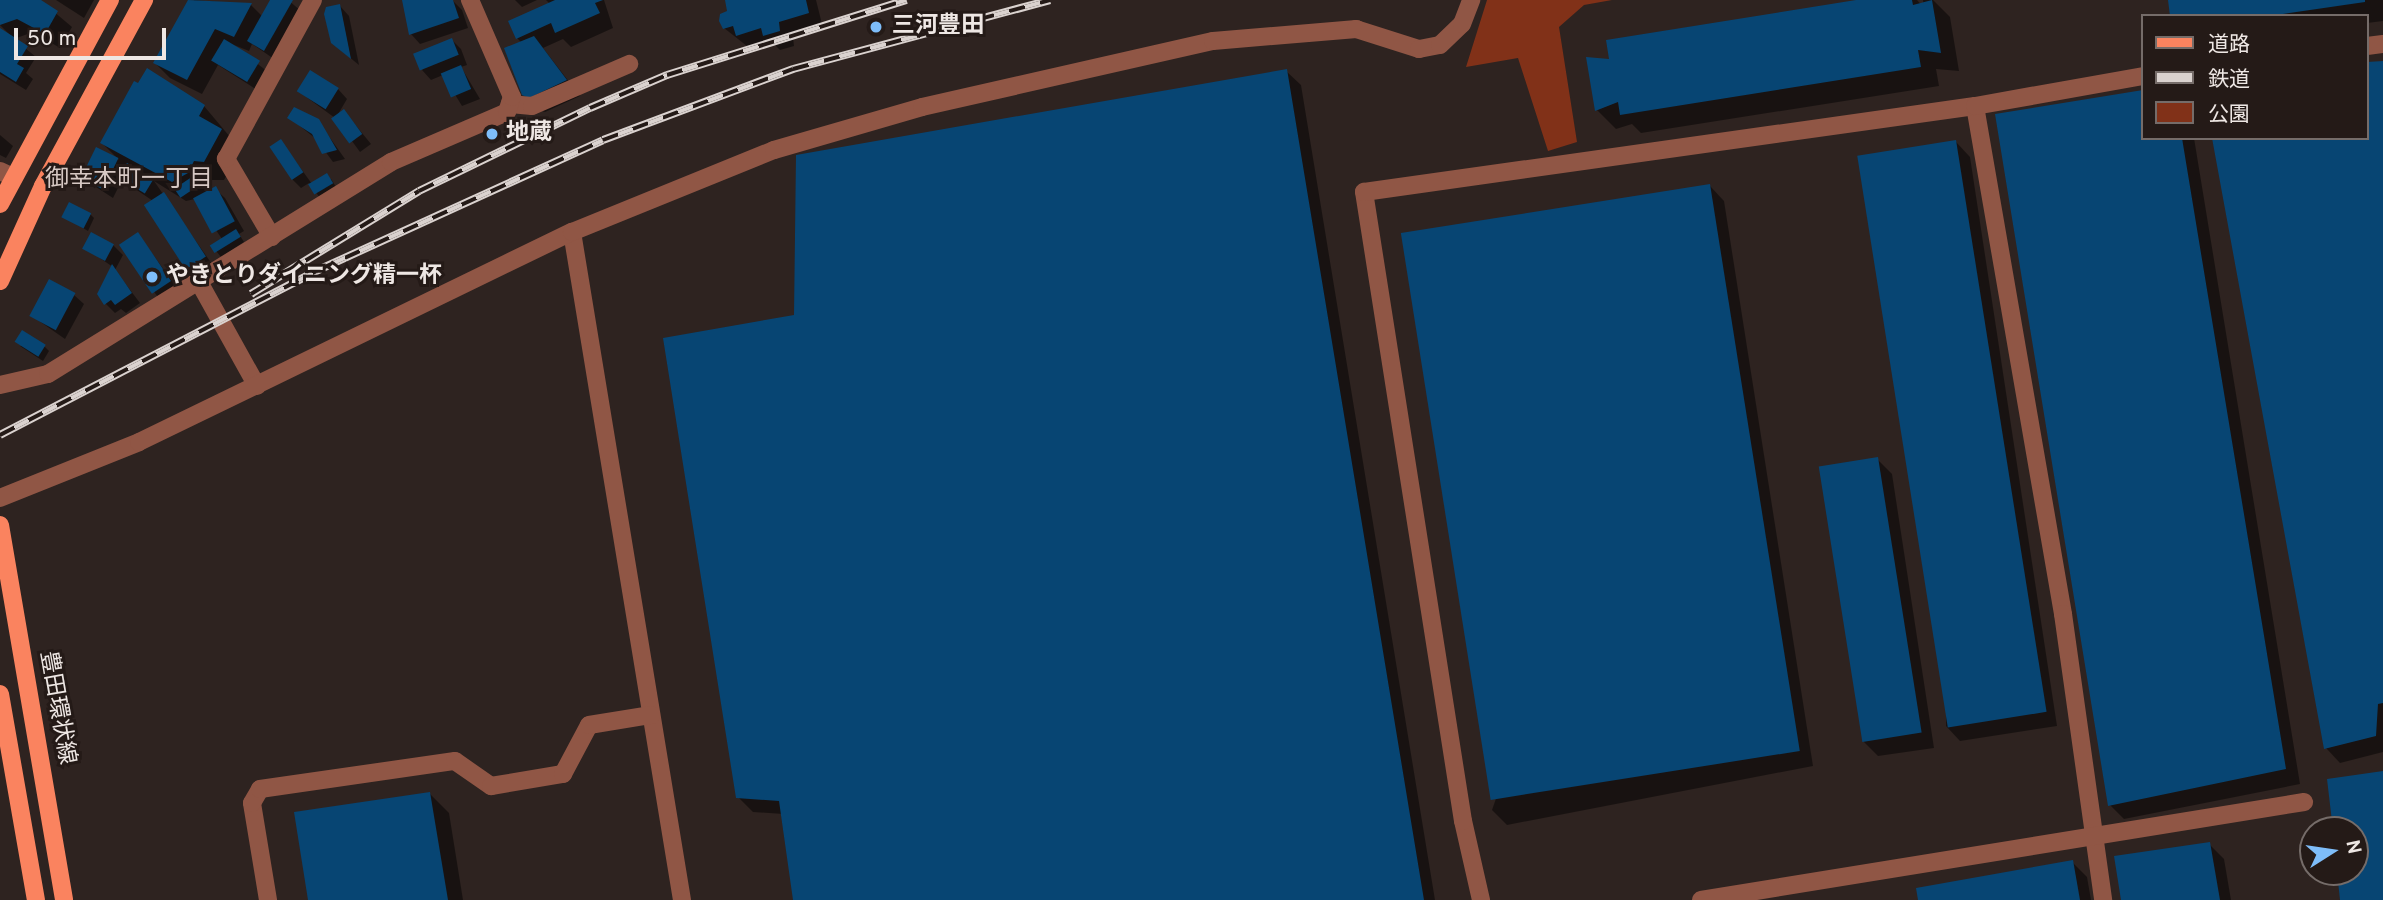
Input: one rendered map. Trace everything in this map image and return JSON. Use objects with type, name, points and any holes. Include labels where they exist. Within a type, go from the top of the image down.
[{"type":"main road","points":[[0,204],[6,174],[110,0]]},
{"type":"main road","points":[[0,281],[43,186],[144,0]]},
{"type":"main road","name":"豊田環状線","points":[[0,525],[64,900]]},
{"type":"main road","points":[[0,694],[36,900]]},
{"type":"street","points":[[272,237],[226,159],[313,0]]},
{"type":"street","points":[[0,385],[48,374],[391,162],[507,112],[512,97],[470,0]]},
{"type":"street","points":[[0,498],[139,442],[257,386],[441,292],[572,233],[774,150],[835,130],[1079,69],[1213,41],[1310,29],[1356,29],[1419,49],[1440,45],[1462,24],[1471,0]]},
{"type":"street","points":[[510,104],[532,106],[629,64]]},
{"type":"street","points":[[1481,900],[1463,821],[1364,192],[1975,106],[2142,76]]},
{"type":"street","points":[[1975,106],[2063,614],[2091,835],[2103,900]]},
{"type":"street","points":[[572,233],[682,900]]},
{"type":"street","points":[[199,282],[257,386]]},
{"type":"street","points":[[268,900],[252,803],[260,789],[455,761],[491,786],[563,774],[589,725],[651,715]]},
{"type":"street","points":[[1701,900],[2304,802]]},
{"type":"green space","points":[[1487,0],[1612,0],[1584,5],[1559,27],[1577,142],[1548,151],[1518,58],[1466,67]]},
{"type":"building","points":[[0,0],[41,0],[58,11],[45,34],[17,19],[0,25]]},
{"type":"building","points":[[188,0],[252,3],[234,37],[215,29],[187,80],[153,63]]},
{"type":"building","points":[[270,0],[293,0],[264,51],[247,41]]},
{"type":"building","points":[[402,0],[453,0],[459,18],[409,35]]},
{"type":"building","points":[[555,0],[603,0],[595,3],[600,13],[555,33],[551,23],[516,39],[508,21]]},
{"type":"building","points":[[725,0],[806,0],[809,13],[779,22],[780,31],[763,36],[761,28],[736,36],[733,26],[723,29],[719,21],[720,14],[727,11]]},
{"type":"building","points":[[1856,0],[1912,0],[1913,5],[1932,0],[1941,53],[1918,50],[1921,67],[1620,115],[1618,102],[1595,111],[1586,57],[1609,59],[1606,40]]},
{"type":"building","points":[[2168,0],[2365,0],[2283,14],[2170,14]]},
{"type":"building","points":[[340,4],[351,59],[331,43],[324,14],[326,7]]},
{"type":"building","points":[[0,28],[28,46],[17,64],[24,68],[16,82],[0,72]]},
{"type":"building","points":[[534,36],[567,80],[529,98],[522,95],[504,48]]},
{"type":"building","points":[[452,38],[459,55],[420,70],[413,54]]},
{"type":"building","points":[[224,39],[260,61],[247,82],[211,60]]},
{"type":"building","points":[[2383,61],[2383,703],[2378,704],[2376,736],[2324,749],[2212,140],[2369,140],[2369,62]]},
{"type":"building","points":[[461,65],[471,89],[451,98],[441,74]]},
{"type":"building","points":[[147,68],[205,105],[199,116],[222,129],[204,162],[194,161],[188,173],[172,182],[100,143],[134,81],[138,83]]},
{"type":"building","points":[[1287,69],[1424,900],[793,900],[779,801],[736,798],[663,338],[794,315],[796,155]]},
{"type":"building","points":[[310,70],[339,88],[326,109],[297,91]]},
{"type":"building","points":[[2142,90],[2142,140],[2182,140],[2286,769],[2108,806],[1995,114]]},
{"type":"building","points":[[294,107],[319,119],[337,150],[322,154],[312,134],[287,118]]},
{"type":"building","points":[[344,109],[362,134],[349,143],[331,118]]},
{"type":"building","points":[[281,139],[303,172],[292,180],[269,147]]},
{"type":"building","points":[[1956,140],[2047,712],[1948,728],[1857,156]]},
{"type":"building","points":[[96,147],[118,158],[103,189],[81,178]]},
{"type":"building","points":[[127,163],[154,179],[145,194],[118,178]]},
{"type":"building","points":[[205,168],[211,177],[180,198],[174,189]]},
{"type":"building","points":[[327,173],[333,183],[314,195],[308,184]]},
{"type":"building","points":[[1710,184],[1800,751],[1491,800],[1401,233]]},
{"type":"building","points":[[216,186],[235,221],[212,234],[193,198]]},
{"type":"building","points":[[164,192],[206,257],[186,270],[144,205]]},
{"type":"building","points":[[69,202],[91,213],[84,228],[61,217]]},
{"type":"building","points":[[236,229],[241,237],[214,253],[210,245]]},
{"type":"building","points":[[91,232],[114,244],[105,261],[82,249]]},
{"type":"building","points":[[138,232],[171,281],[152,294],[119,245]]},
{"type":"building","points":[[112,264],[132,293],[115,305],[111,300],[104,305],[97,294]]},
{"type":"building","points":[[49,279],[75,293],[56,330],[29,316]]},
{"type":"building","points":[[22,330],[46,345],[38,357],[15,342]]},
{"type":"building","points":[[1878,457],[1922,733],[1862,742],[1819,466]]},
{"type":"building","points":[[2383,771],[2383,900],[2340,900],[2338,886],[2369,886],[2369,816],[2331,816],[2327,779]]},
{"type":"building","points":[[430,792],[448,900],[308,900],[294,812]]},
{"type":"building","points":[[2210,842],[2220,900],[2121,900],[2114,856]]},
{"type":"building","points":[[2073,860],[2080,900],[1918,900],[1916,888]]},
{"type":"railway","points":[[251,294],[419,191],[590,108],[667,75],[907,0]]},
{"type":"railway","points":[[0,435],[316,271],[603,140],[793,69],[1050,0]]},
{"type":"place","name":"三河豊田","points":[[876,27]]},
{"type":"place","name":"地蔵","points":[[492,134]]},
{"type":"place","name":"やきとりダイニング精一杯","points":[[152,277]]},
{"type":"district","name":"御幸本町一丁目","points":[[129,181]]}]
